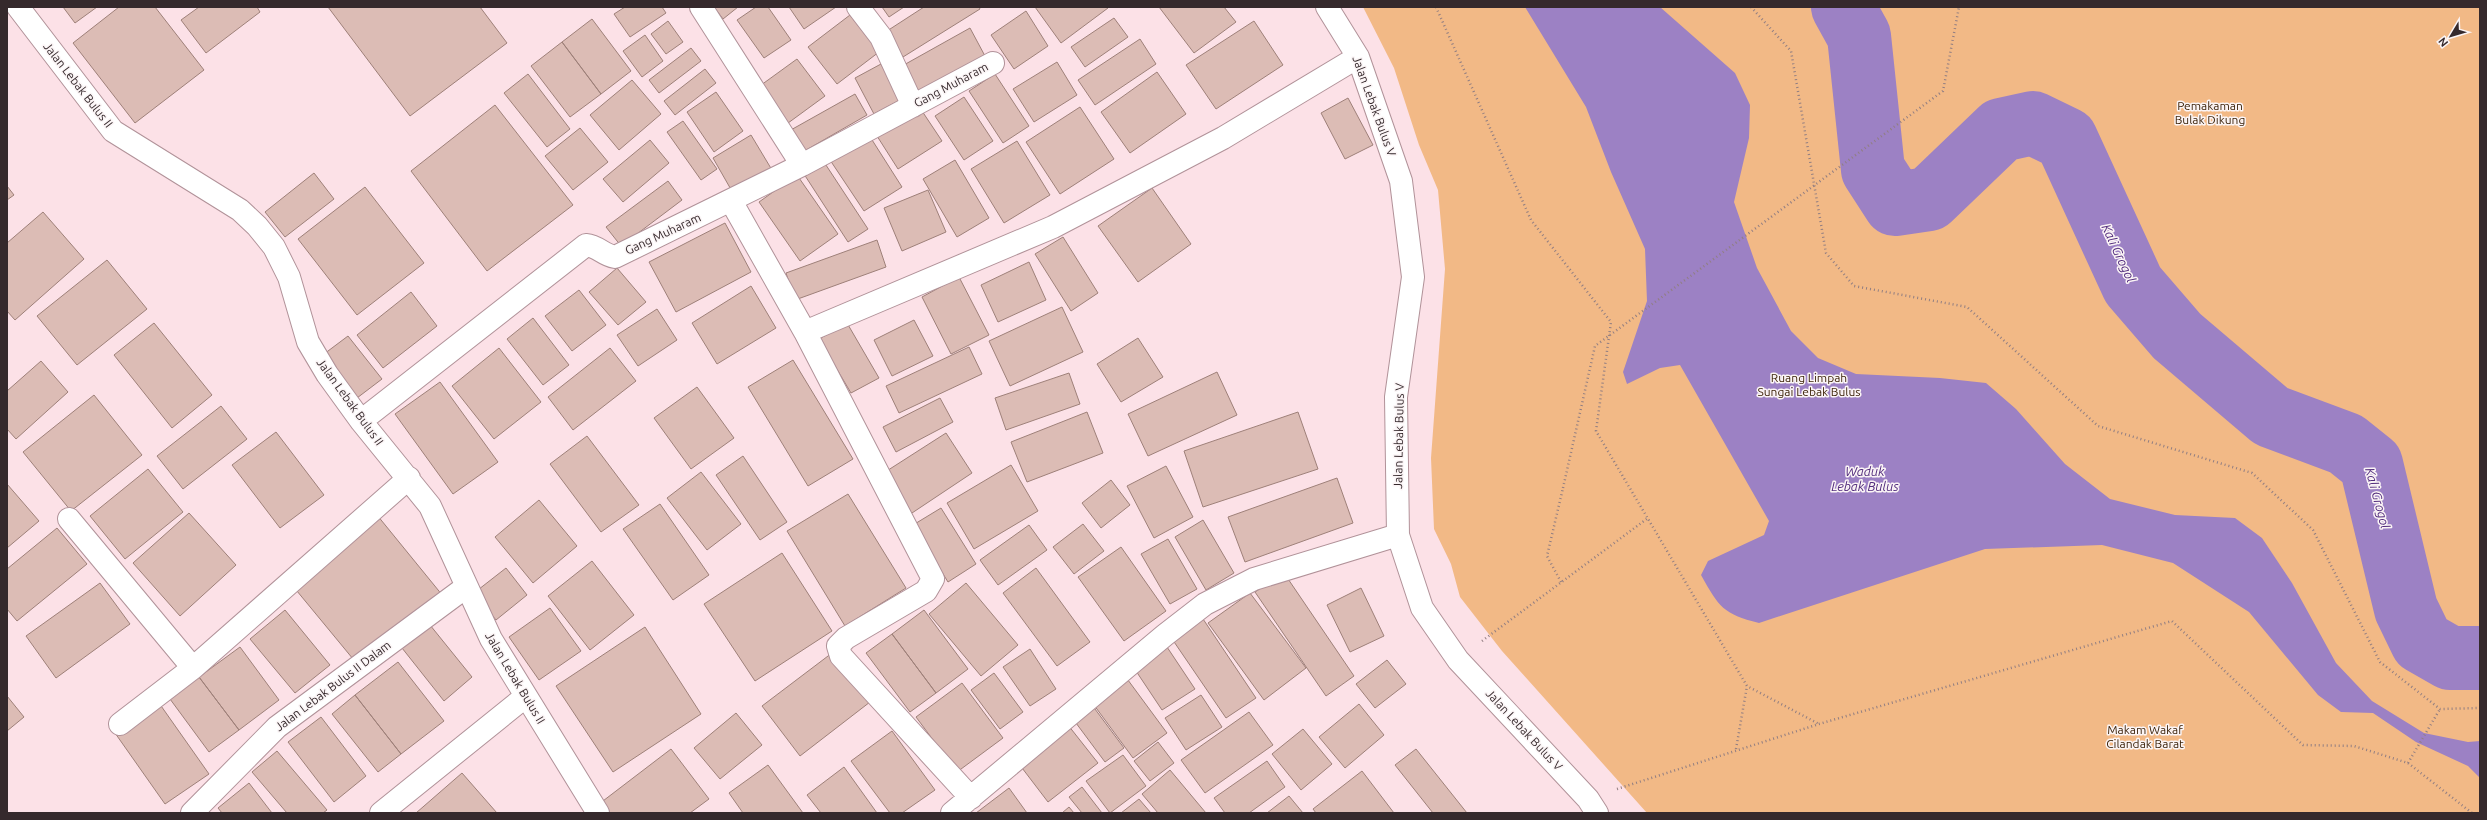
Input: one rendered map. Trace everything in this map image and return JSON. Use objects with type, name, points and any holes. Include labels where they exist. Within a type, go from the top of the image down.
[{"type":"street","name":"Jalan Lebak Bulus II","points":[[18,7],[113,131],[240,210],[257,226],[274,248],[289,278],[308,342],[327,374],[361,421],[409,478],[430,506],[491,639],[525,697],[598,813]]},
{"type":"street","points":[[701,7],[802,165]]},
{"type":"street","points":[[858,7],[881,37],[913,106]]},
{"type":"street","name":"Jalan Lebak Bulus V","points":[[1327,7],[1358,57],[1401,181],[1413,277],[1396,396],[1398,534],[1422,608],[1458,660],[1593,806]]},
{"type":"street","points":[[805,332],[1053,228],[1223,138],[1358,57]]},
{"type":"street","name":"Gang Muharam","points":[[361,421],[586,245],[595,246],[606,255],[615,257],[802,165],[993,63]]},
{"type":"street","points":[[731,201],[805,332],[933,579],[926,590],[846,638],[838,646],[841,656],[971,798]]},
{"type":"street","points":[[120,724],[193,668],[409,478]]},
{"type":"street","points":[[70,519],[193,668]]},
{"type":"street","points":[[952,813],[1205,604],[1254,579],[1398,534]]},
{"type":"street","name":"Jalan Lebak Bulus II Dalam","points":[[192,813],[277,727],[466,587]]},
{"type":"street","points":[[381,813],[525,697]]},
{"type":"path","points":[[1436,7],[1531,220],[1611,322],[1596,431],[1747,686],[1819,724]]},
{"type":"path","points":[[1751,7],[1791,51],[1826,253],[1854,286],[1967,307],[2098,426],[2252,473],[2313,530],[2380,662],[2440,709],[2480,708]]},
{"type":"path","points":[[1561,582],[1547,556],[1595,346],[1943,91],[1959,7]]},
{"type":"path","points":[[1458,660],[1648,518]]},
{"type":"path","points":[[1593,806],[1736,749],[2172,621],[2303,745],[2354,746],[2408,763],[2472,813]]},
{"type":"path","points":[[1736,749],[1747,686]]},
{"type":"path","points":[[2408,763],[2440,709]]},
{"type":"green space","name":"Ruang Limpah Sungai Lebak Bulus","points":[[1363,7],[2480,7],[2480,813],[1647,813],[1502,651],[1460,597],[1451,564],[1434,529],[1431,458],[1445,269],[1438,190],[1419,145],[1394,68]]},
{"type":"water","name":"Waduk Lebak Bulus","points":[[1525,7],[1660,7],[1735,73],[1750,105],[1749,138],[1734,202],[1757,268],[1791,331],[1818,358],[1856,374],[1940,378],[1986,383],[2016,409],[2065,464],[2110,499],[2175,515],[2235,518],[2262,538],[2292,583],[2336,663],[2372,701],[2424,733],[2468,742],[2480,741],[2480,778],[2468,766],[2416,742],[2373,713],[2341,712],[2318,695],[2249,612],[2173,563],[2102,545],[1985,549],[1759,623],[1737,616],[1723,608],[1701,575],[1708,561],[1764,535],[1769,521],[1680,365],[1660,368],[1627,384],[1623,372],[1647,301],[1645,249],[1611,172],[1586,107]]},
{"type":"building","points":[[63,7],[97,7],[75,23]]},
{"type":"building","points":[[119,7],[155,7],[204,70],[135,123],[73,43]]},
{"type":"building","points":[[199,7],[257,7],[260,12],[206,53],[181,20]]},
{"type":"building","points":[[328,7],[480,7],[507,43],[410,116]]},
{"type":"building","points":[[625,7],[662,7],[666,13],[630,37],[614,14]]},
{"type":"building","points":[[714,7],[738,7],[723,19]]},
{"type":"building","points":[[756,7],[768,7],[791,40],[764,58],[737,20]]},
{"type":"building","points":[[789,7],[836,7],[804,29]]},
{"type":"building","points":[[882,7],[904,7],[889,17]]},
{"type":"building","points":[[924,7],[979,7],[980,9],[903,57],[887,31]]},
{"type":"building","points":[[1035,7],[1107,7],[1108,8],[1061,43]]},
{"type":"building","points":[[1159,7],[1224,7],[1236,22],[1194,53]]},
{"type":"building","points":[[1026,11],[1048,46],[1014,69],[991,35]]},
{"type":"building","points":[[850,15],[879,52],[837,84],[808,47]]},
{"type":"building","points":[[1114,18],[1128,37],[1085,67],[1071,47]]},
{"type":"building","points":[[592,19],[631,71],[601,94],[562,42]]},
{"type":"building","points":[[668,21],[683,42],[666,54],[651,34]]},
{"type":"building","points":[[1254,21],[1283,65],[1216,109],[1186,65]]},
{"type":"building","points":[[970,28],[985,56],[917,94],[902,66]]},
{"type":"building","points":[[645,35],[663,61],[642,77],[623,51]]},
{"type":"building","points":[[1140,39],[1156,64],[1095,105],[1078,80]]},
{"type":"building","points":[[562,42],[601,94],[570,117],[531,66]]},
{"type":"building","points":[[691,48],[701,61],[659,93],[649,80]]},
{"type":"building","points":[[797,59],[825,96],[784,126],[757,88]]},
{"type":"building","points":[[1057,62],[1077,95],[1034,122],[1013,89]]},
{"type":"building","points":[[881,64],[900,100],[874,114],[855,78]]},
{"type":"building","points":[[705,69],[716,83],[675,115],[664,101]]},
{"type":"building","points":[[1157,72],[1186,114],[1130,153],[1101,112]]},
{"type":"building","points":[[528,74],[570,129],[547,147],[504,93]]},
{"type":"building","points":[[995,74],[1029,126],[1003,143],[969,91]]},
{"type":"building","points":[[632,80],[661,114],[619,150],[590,115]]},
{"type":"building","points":[[716,92],[743,131],[714,152],[687,112]]},
{"type":"building","points":[[855,94],[867,115],[801,153],[789,131]]},
{"type":"building","points":[[964,97],[993,141],[964,160],[935,116]]},
{"type":"building","points":[[1348,98],[1373,145],[1345,159],[1321,113]]},
{"type":"building","points":[[495,105],[573,205],[487,271],[411,171]]},
{"type":"building","points":[[1080,107],[1114,159],[1060,194],[1026,142]]},
{"type":"building","points":[[920,108],[942,141],[898,169],[877,136]]},
{"type":"building","points":[[683,121],[717,169],[701,180],[667,132]]},
{"type":"building","points":[[580,128],[608,162],[573,190],[545,156]]},
{"type":"building","points":[[867,132],[902,187],[864,211],[828,157]]},
{"type":"building","points":[[751,135],[772,170],[733,193],[713,158]]},
{"type":"building","points":[[650,140],[669,163],[623,202],[603,179]]},
{"type":"building","points":[[1017,141],[1050,195],[1004,223],[971,169]]},
{"type":"building","points":[[822,159],[868,229],[848,242],[802,171]]},
{"type":"building","points":[[955,160],[989,218],[957,237],[923,179]]},
{"type":"building","points":[[314,173],[334,199],[285,237],[265,212]]},
{"type":"building","points":[[797,175],[838,234],[800,261],[759,202]]},
{"type":"building","points":[[668,181],[682,200],[621,246],[606,227]]},
{"type":"building","points":[[7,186],[14,195],[7,200]]},
{"type":"building","points":[[365,187],[424,263],[357,315],[298,239]]},
{"type":"building","points":[[1152,188],[1191,244],[1138,282],[1098,226]]},
{"type":"building","points":[[928,190],[946,232],[902,251],[884,208]]},
{"type":"building","points":[[43,212],[84,259],[15,320],[7,311],[7,243]]},
{"type":"building","points":[[725,223],[751,272],[676,312],[649,262]]},
{"type":"building","points":[[1063,237],[1098,293],[1071,311],[1035,254]]},
{"type":"building","points":[[877,240],[886,267],[795,300],[786,273]]},
{"type":"building","points":[[107,260],[147,309],[77,365],[37,316]]},
{"type":"building","points":[[1029,262],[1046,300],[998,322],[981,285]]},
{"type":"building","points":[[617,268],[646,302],[618,325],[589,292]]},
{"type":"building","points":[[959,277],[989,335],[951,354],[922,297]]},
{"type":"building","points":[[751,286],[776,328],[717,364],[692,323]]},
{"type":"building","points":[[579,290],[606,325],[572,351],[545,316]]},
{"type":"building","points":[[411,292],[437,326],[383,368],[357,335]]},
{"type":"building","points":[[1062,307],[1083,352],[1010,386],[989,341]]},
{"type":"building","points":[[657,309],[677,340],[638,366],[617,335]]},
{"type":"building","points":[[533,318],[569,365],[543,385],[507,339]]},
{"type":"building","points":[[914,320],[933,356],[892,376],[874,340]]},
{"type":"building","points":[[154,323],[212,395],[172,428],[114,355]]},
{"type":"building","points":[[847,323],[879,378],[851,393],[819,339]]},
{"type":"building","points":[[348,336],[382,379],[357,398],[324,354]]},
{"type":"building","points":[[1138,338],[1163,377],[1121,402],[1097,364]]},
{"type":"building","points":[[969,347],[982,374],[899,413],[886,386]]},
{"type":"building","points":[[499,348],[541,402],[494,439],[452,386]]},
{"type":"building","points":[[610,348],[636,381],[573,430],[548,397]]},
{"type":"building","points":[[793,360],[853,459],[808,486],[748,387]]},
{"type":"building","points":[[41,361],[68,392],[16,439],[7,429],[7,391]]},
{"type":"building","points":[[1217,372],[1237,415],[1148,456],[1128,414]]},
{"type":"building","points":[[1069,373],[1080,404],[1006,430],[995,398]]},
{"type":"building","points":[[440,382],[498,462],[453,494],[395,414]]},
{"type":"building","points":[[697,387],[734,438],[691,469],[654,418]]},
{"type":"building","points":[[94,395],[142,455],[71,511],[23,452]]},
{"type":"building","points":[[940,398],[953,422],[896,452],[883,427]]},
{"type":"building","points":[[221,406],[247,439],[183,489],[157,456]]},
{"type":"building","points":[[1087,412],[1103,453],[1027,482],[1011,442]]},
{"type":"building","points":[[1298,412],[1318,469],[1203,507],[1184,451]]},
{"type":"building","points":[[276,432],[324,495],[280,528],[232,465]]},
{"type":"building","points":[[946,433],[972,473],[909,515],[882,474]]},
{"type":"building","points":[[587,436],[639,505],[601,532],[550,464]]},
{"type":"building","points":[[743,456],[787,522],[760,540],[716,475]]},
{"type":"building","points":[[1011,465],[1038,511],[974,549],[947,503]]},
{"type":"building","points":[[1166,466],[1193,517],[1154,538],[1127,486]]},
{"type":"building","points":[[148,469],[183,512],[125,559],[90,516]]},
{"type":"building","points":[[701,472],[741,524],[707,550],[667,498]]},
{"type":"building","points":[[1337,478],[1353,523],[1245,562],[1228,517]]},
{"type":"building","points":[[1111,480],[1130,505],[1101,528],[1082,503]]},
{"type":"building","points":[[7,484],[39,521],[7,548]]},
{"type":"building","points":[[848,494],[906,588],[845,626],[787,531]]},
{"type":"building","points":[[539,500],[577,546],[533,583],[495,537]]},
{"type":"building","points":[[660,504],[709,575],[673,600],[623,529]]},
{"type":"building","points":[[941,508],[976,564],[948,582],[913,525]]},
{"type":"building","points":[[189,513],[236,565],[180,616],[133,563]]},
{"type":"building","points":[[377,515],[443,596],[358,665],[292,585]]},
{"type":"building","points":[[1203,520],[1234,573],[1206,590],[1175,537]]},
{"type":"building","points":[[1083,524],[1104,551],[1074,574],[1053,547]]},
{"type":"building","points":[[1029,525],[1047,550],[998,585],[980,560]]},
{"type":"building","points":[[57,528],[87,564],[17,621],[7,609],[7,569]]},
{"type":"building","points":[[1168,539],[1197,589],[1170,604],[1141,554]]},
{"type":"building","points":[[1121,547],[1166,611],[1124,641],[1078,577]]},
{"type":"building","points":[[782,553],[832,631],[755,681],[704,604]]},
{"type":"building","points":[[592,561],[634,615],[590,650],[548,596]]},
{"type":"building","points":[[506,568],[527,595],[496,620],[474,593]]},
{"type":"building","points":[[1036,568],[1090,642],[1057,666],[1003,593]]},
{"type":"building","points":[[1284,573],[1354,676],[1326,696],[1255,592]]},
{"type":"building","points":[[100,583],[130,624],[56,678],[26,636]]},
{"type":"building","points":[[966,583],[1018,645],[981,676],[929,614]]},
{"type":"building","points":[[1361,588],[1384,636],[1350,652],[1327,605]]},
{"type":"building","points":[[1250,593],[1306,668],[1264,700],[1208,623]]},
{"type":"building","points":[[550,608],[581,651],[539,680],[509,637]]},
{"type":"building","points":[[285,610],[330,665],[295,693],[250,639]]},
{"type":"building","points":[[924,610],[968,669],[936,693],[892,634]]},
{"type":"building","points":[[1199,613],[1256,698],[1226,718],[1168,633]]},
{"type":"building","points":[[430,625],[472,677],[444,701],[402,648]]},
{"type":"building","points":[[645,627],[701,714],[613,772],[556,686]]},
{"type":"building","points":[[892,634],[936,693],[910,712],[866,653]]},
{"type":"building","points":[[240,647],[279,700],[239,730],[199,677]]},
{"type":"building","points":[[1167,647],[1195,689],[1162,710],[1134,668]]},
{"type":"building","points":[[1030,649],[1056,689],[1030,706],[1003,667]]},
{"type":"building","points":[[832,653],[870,702],[800,756],[762,706]]},
{"type":"building","points":[[1387,660],[1406,684],[1375,708],[1356,684]]},
{"type":"building","points":[[398,662],[444,721],[401,754],[355,695]]},
{"type":"building","points":[[994,673],[1023,712],[1000,729],[971,690]]},
{"type":"building","points":[[1125,676],[1167,733],[1133,758],[1091,701]]},
{"type":"building","points":[[199,677],[239,730],[209,752],[170,699]]},
{"type":"building","points":[[962,683],[1003,738],[957,772],[916,717]]},
{"type":"building","points":[[355,695],[401,754],[378,772],[332,714]]},
{"type":"building","points":[[1201,695],[1222,727],[1186,750],[1165,718]]},
{"type":"building","points":[[7,696],[24,717],[7,731]]},
{"type":"building","points":[[159,703],[209,774],[165,804],[115,733]]},
{"type":"building","points":[[1359,704],[1384,735],[1345,768],[1319,737]]},
{"type":"building","points":[[1092,705],[1124,748],[1105,762],[1073,719]]},
{"type":"building","points":[[1249,712],[1273,745],[1205,793],[1181,760]]},
{"type":"building","points":[[736,713],[762,745],[720,779],[694,748]]},
{"type":"building","points":[[321,717],[366,776],[334,802],[288,742]]},
{"type":"building","points":[[1068,725],[1098,763],[1048,802],[1019,764]]},
{"type":"building","points":[[1303,729],[1332,764],[1301,790],[1272,754]]},
{"type":"building","points":[[892,731],[935,790],[902,813],[890,813],[851,761]]},
{"type":"building","points":[[1158,742],[1174,763],[1150,781],[1134,761]]},
{"type":"building","points":[[671,749],[709,799],[690,813],[606,813],[599,804]]},
{"type":"building","points":[[1416,749],[1467,813],[1433,813],[1395,765]]},
{"type":"building","points":[[277,751],[327,810],[323,813],[287,813],[252,772]]},
{"type":"building","points":[[1123,755],[1146,786],[1110,813],[1086,781]]},
{"type":"building","points":[[1267,761],[1285,787],[1249,813],[1225,813],[1214,798]]},
{"type":"building","points":[[768,765],[803,813],[743,813],[729,793]]},
{"type":"building","points":[[844,767],[877,813],[821,813],[807,795]]},
{"type":"building","points":[[1170,770],[1206,813],[1158,813],[1142,794]]},
{"type":"building","points":[[1362,771],[1394,813],[1316,813],[1313,809]]},
{"type":"building","points":[[462,773],[497,813],[416,813]]},
{"type":"building","points":[[249,783],[272,813],[222,813],[218,808]]},
{"type":"building","points":[[1082,787],[1102,813],[1082,813],[1069,797]]},
{"type":"building","points":[[1009,788],[1027,813],[976,813]]},
{"type":"building","points":[[1289,796],[1303,813],[1267,813]]},
{"type":"building","points":[[1139,799],[1151,813],[1121,813]]},
{"type":"building","points":[[1069,807],[1074,813],[1062,813]]},
{"type":"waterway","name":"Kali Grogol","points":[[1843,7],[1859,36],[1873,170],[1895,204],[1929,199],[2001,130],[2033,123],[2066,139],[2133,285],[2177,336],[2271,416],[2346,444],[2371,464],[2406,609],[2422,642],[2450,658],[2480,658]]},
{"type":"park label","name":"Pemakaman Bulak Dikung","points":[[2210,113]]},
{"type":"park label","name":"Makam Wakaf Cilandak Barat","points":[[2145,737]]}]
